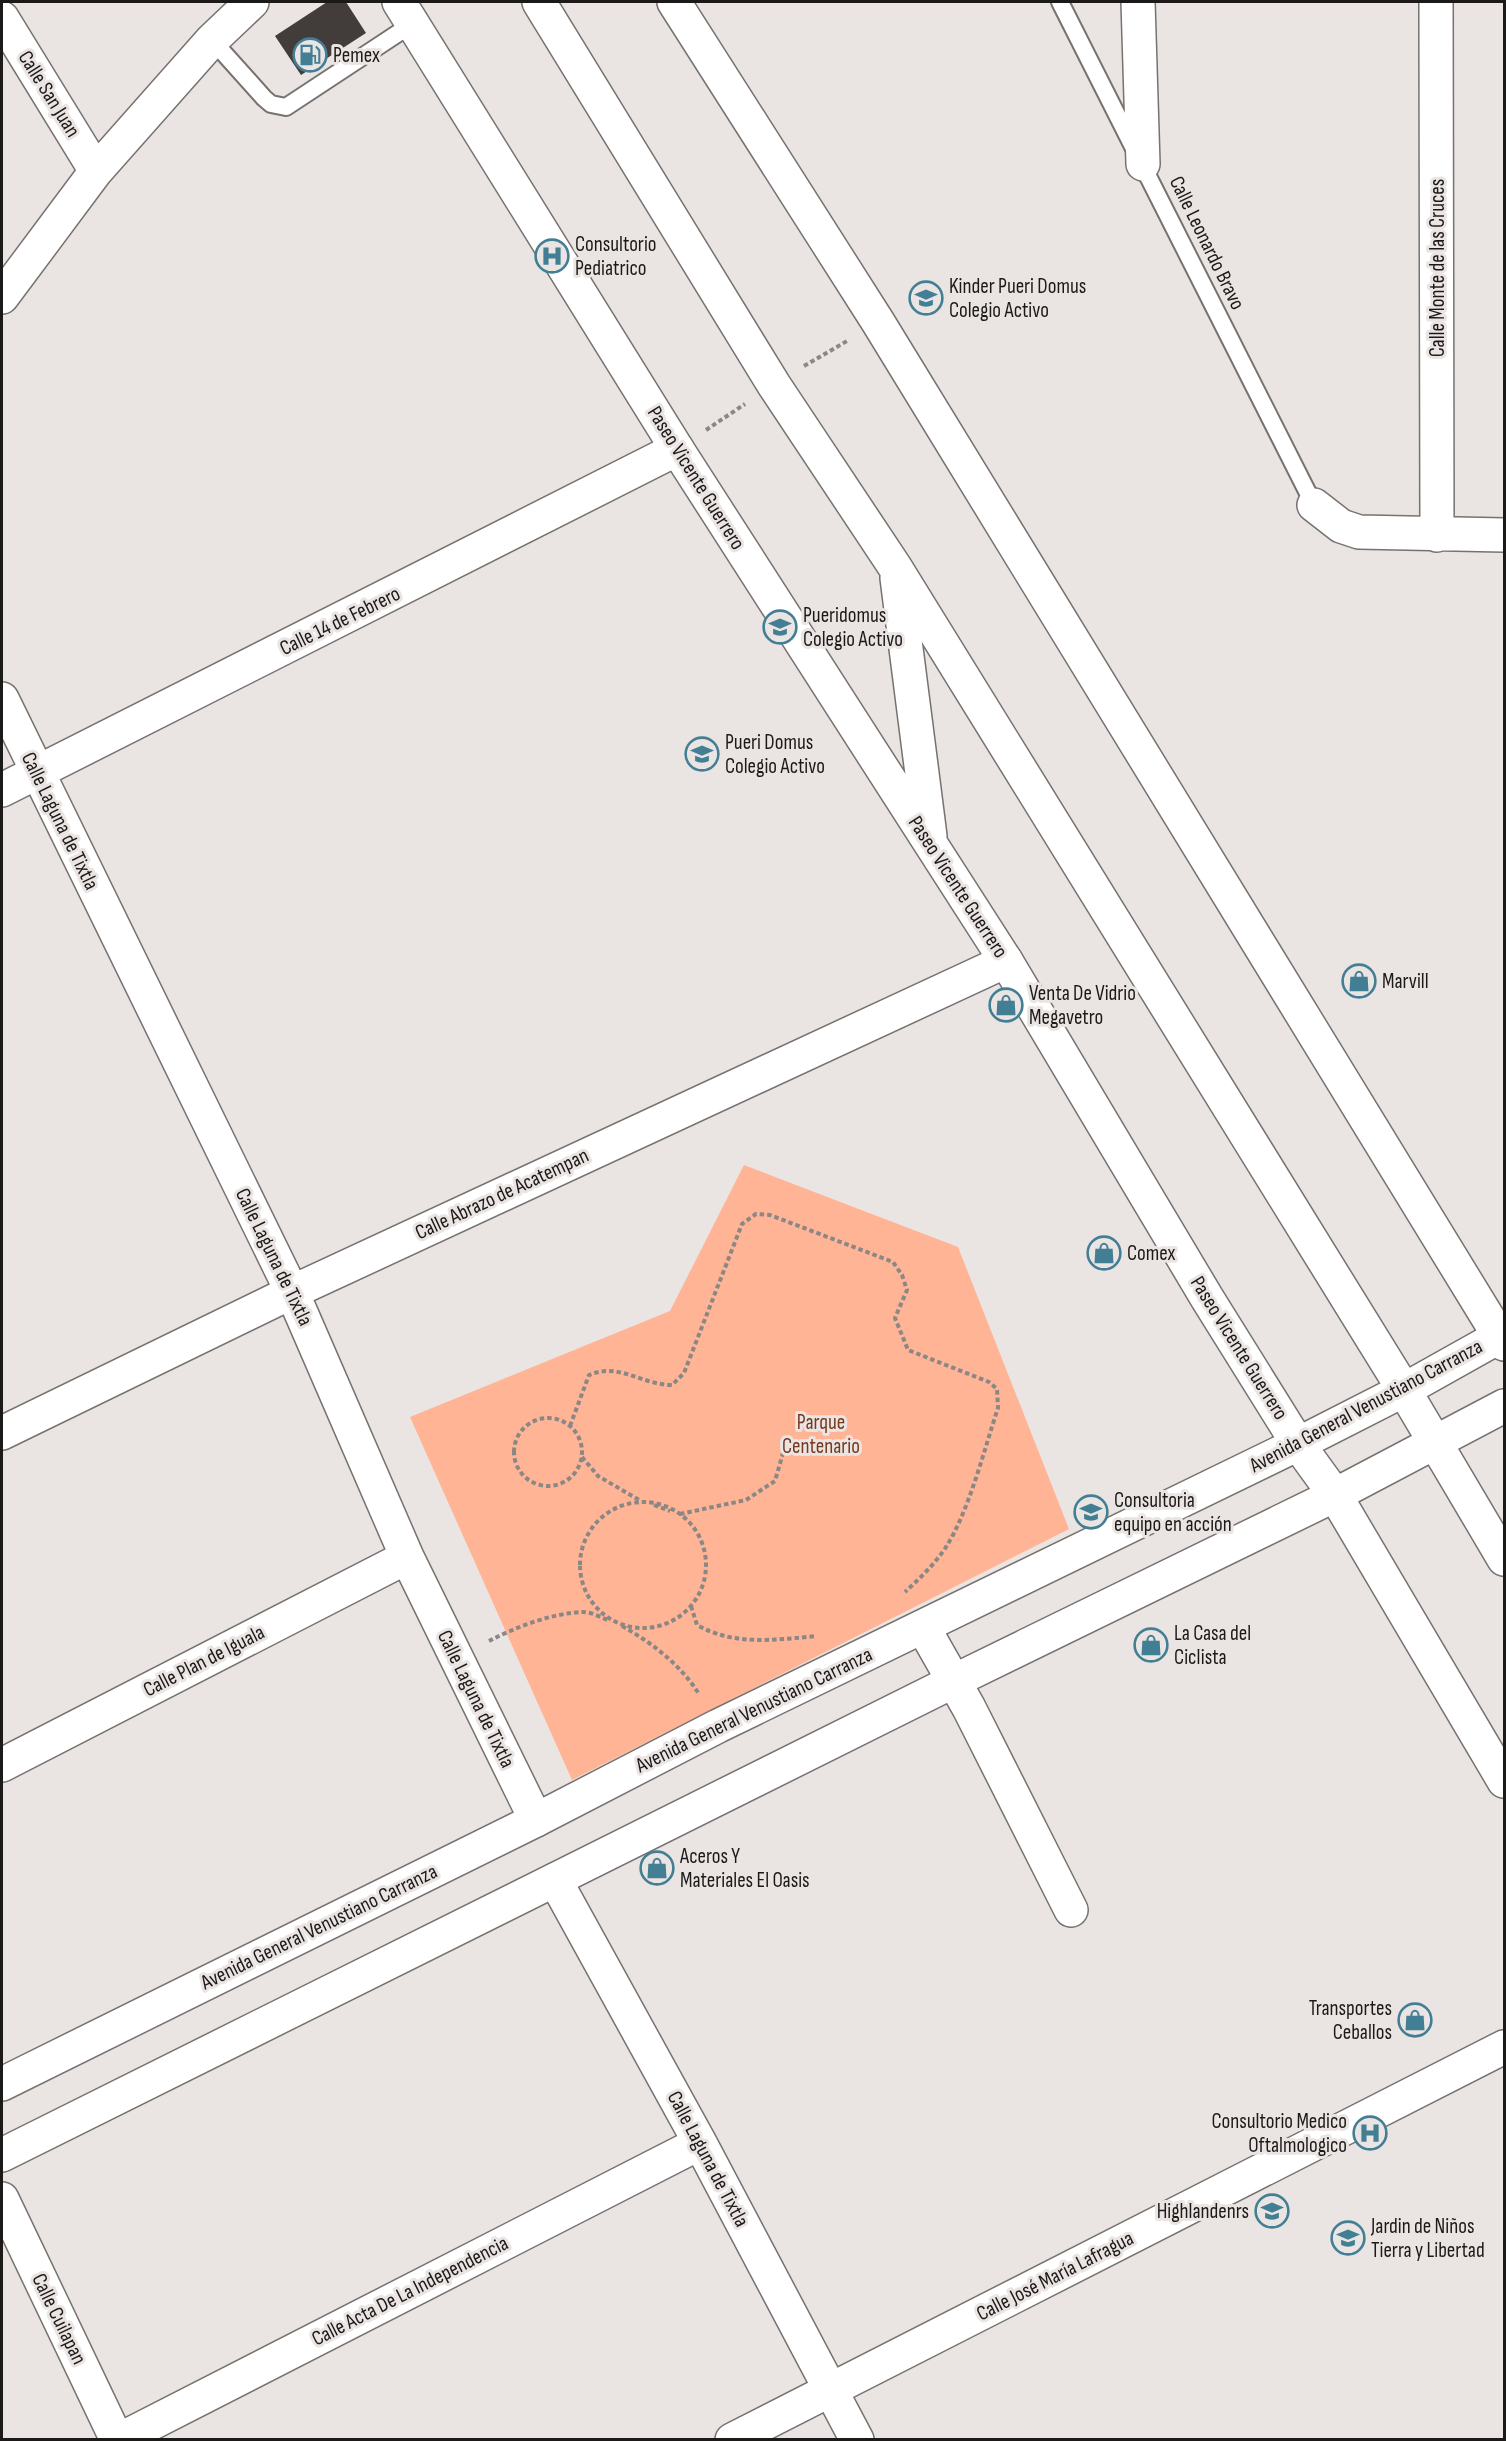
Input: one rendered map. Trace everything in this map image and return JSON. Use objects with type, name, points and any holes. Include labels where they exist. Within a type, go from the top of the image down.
[{"type":"main road","points":[[2,297],[96,171],[212,40],[252,2]]},
{"type":"main road","points":[[539,2],[774,385],[895,567],[1404,1390],[1504,1559]]},
{"type":"main road","points":[[674,2],[878,322],[1503,1338]]},
{"type":"main road","points":[[1138,2],[1143,164]]},
{"type":"main road","name":"Calle Monte de las Cruces","points":[[1436,2],[1437,535]]},
{"type":"main road","name":"Paseo Vicente Guerrero","points":[[405,13],[677,449],[1006,961],[1298,1444],[1335,1495],[1504,1781]]},
{"type":"main road","name":"Calle San Juan","points":[[2,18],[96,171]]},
{"type":"main road","name":"Calle 14 de Febrero","points":[[2,790],[35,771],[374,604],[677,449]]},
{"type":"main road","points":[[1314,505],[1341,526],[1359,532],[1504,536]]},
{"type":"main road","points":[[895,567],[931,844]]},
{"type":"main road","name":"Calle Laguna de Tixtla","points":[[2,699],[35,771],[292,1292],[407,1557],[536,1820]]},
{"type":"main road","name":"Calle Abrazo de Acatempan","points":[[2,1433],[292,1292],[1006,961]]},
{"type":"main road","name":"Avenida General Venustiano Carranza","points":[[2,2084],[536,1820],[718,1726],[1298,1444],[1503,1338]]},
{"type":"main road","points":[[2,2155],[954,1681],[1335,1495],[1504,1406]]},
{"type":"main road","name":"Calle Plan de Iguala","points":[[2,1765],[407,1557]]},
{"type":"main road","points":[[923,1627],[954,1681],[1071,1910]]},
{"type":"main road","name":"Calle Laguna de Tixtla","points":[[555,1881],[700,2143],[857,2439]]},
{"type":"main road","name":"Calle José María Lafragua","points":[[732,2439],[1504,2047]]},
{"type":"main road","name":"Calle Acta De La Independencia","points":[[118,2439],[700,2143]]},
{"type":"main road","name":"Calle Cuilapan","points":[[2,2199],[118,2439]]},
{"type":"lane","name":"Calle Leonardo Bravo","points":[[1060,2],[1314,505]]},
{"type":"lane","points":[[212,40],[264,98],[271,104],[286,107],[405,13]]},
{"type":"path","points":[[570,1426],[589,1375],[614,1369],[660,1385],[672,1385],[684,1373],[742,1224],[756,1214],[771,1215],[893,1262],[902,1275],[907,1290],[895,1318],[908,1350],[989,1382],[997,1389],[998,1408],[959,1520],[946,1547],[923,1575],[896,1598]]},
{"type":"path","points":[[582,1457],[571,1478],[561,1484],[550,1486],[529,1480],[520,1473],[515,1463],[514,1441],[527,1424],[548,1417],[570,1426],[578,1434],[582,1457],[598,1476],[642,1502]]},
{"type":"path","points":[[681,1514],[746,1500],[775,1481],[783,1454]]},
{"type":"path","points":[[456,1659],[505,1632],[537,1621],[585,1612],[614,1622],[634,1628],[656,1627],[675,1620],[691,1606],[702,1589],[707,1569],[705,1548],[696,1529],[681,1514],[663,1505],[642,1502],[622,1505],[603,1516],[589,1531],[581,1551],[579,1571],[585,1592],[597,1609],[614,1622],[650,1641],[672,1662],[694,1687],[718,1726]]},
{"type":"path","points":[[691,1606],[697,1625],[715,1636],[743,1640],[819,1636]]},
{"type":"green space","name":"Parque Centenario","points":[[744,1165],[958,1247],[1069,1529],[572,1780],[410,1417],[670,1311]]},
{"type":"building","name":"Pemex","points":[[327,2],[346,2],[366,33],[301,75],[275,36]]},
{"type":"place","name":"Pemex","points":[[310,55]]},
{"type":"place","name":"Consultorio Pediatrico","points":[[552,256]]},
{"type":"place","name":"Kinder Pueri Domus Colegio Activo","points":[[926,298]]},
{"type":"place","name":"Pueridomus Colegio Activo","points":[[780,627]]},
{"type":"place","name":"Pueri Domus Colegio Activo","points":[[702,754]]},
{"type":"place","name":"Marvill","points":[[1359,981]]},
{"type":"place","name":"Venta De Vidrio Megavetro","points":[[1006,1005]]},
{"type":"place","name":"Comex","points":[[1104,1253]]},
{"type":"place","name":"Consultoria equipo en acción","points":[[1091,1512]]},
{"type":"place","name":"La Casa del Ciclista","points":[[1151,1645]]},
{"type":"place","name":"Aceros Y Materiales El Oasis","points":[[657,1868]]},
{"type":"place","name":"Transportes Ceballos","points":[[1415,2020]]},
{"type":"place","name":"Consultorio Medico Oftalmologico","points":[[1370,2133]]},
{"type":"place","name":"Highlandenrs","points":[[1272,2211]]},
{"type":"place","name":"Jardin de Niños Tierra y Libertad","points":[[1348,2238]]}]
